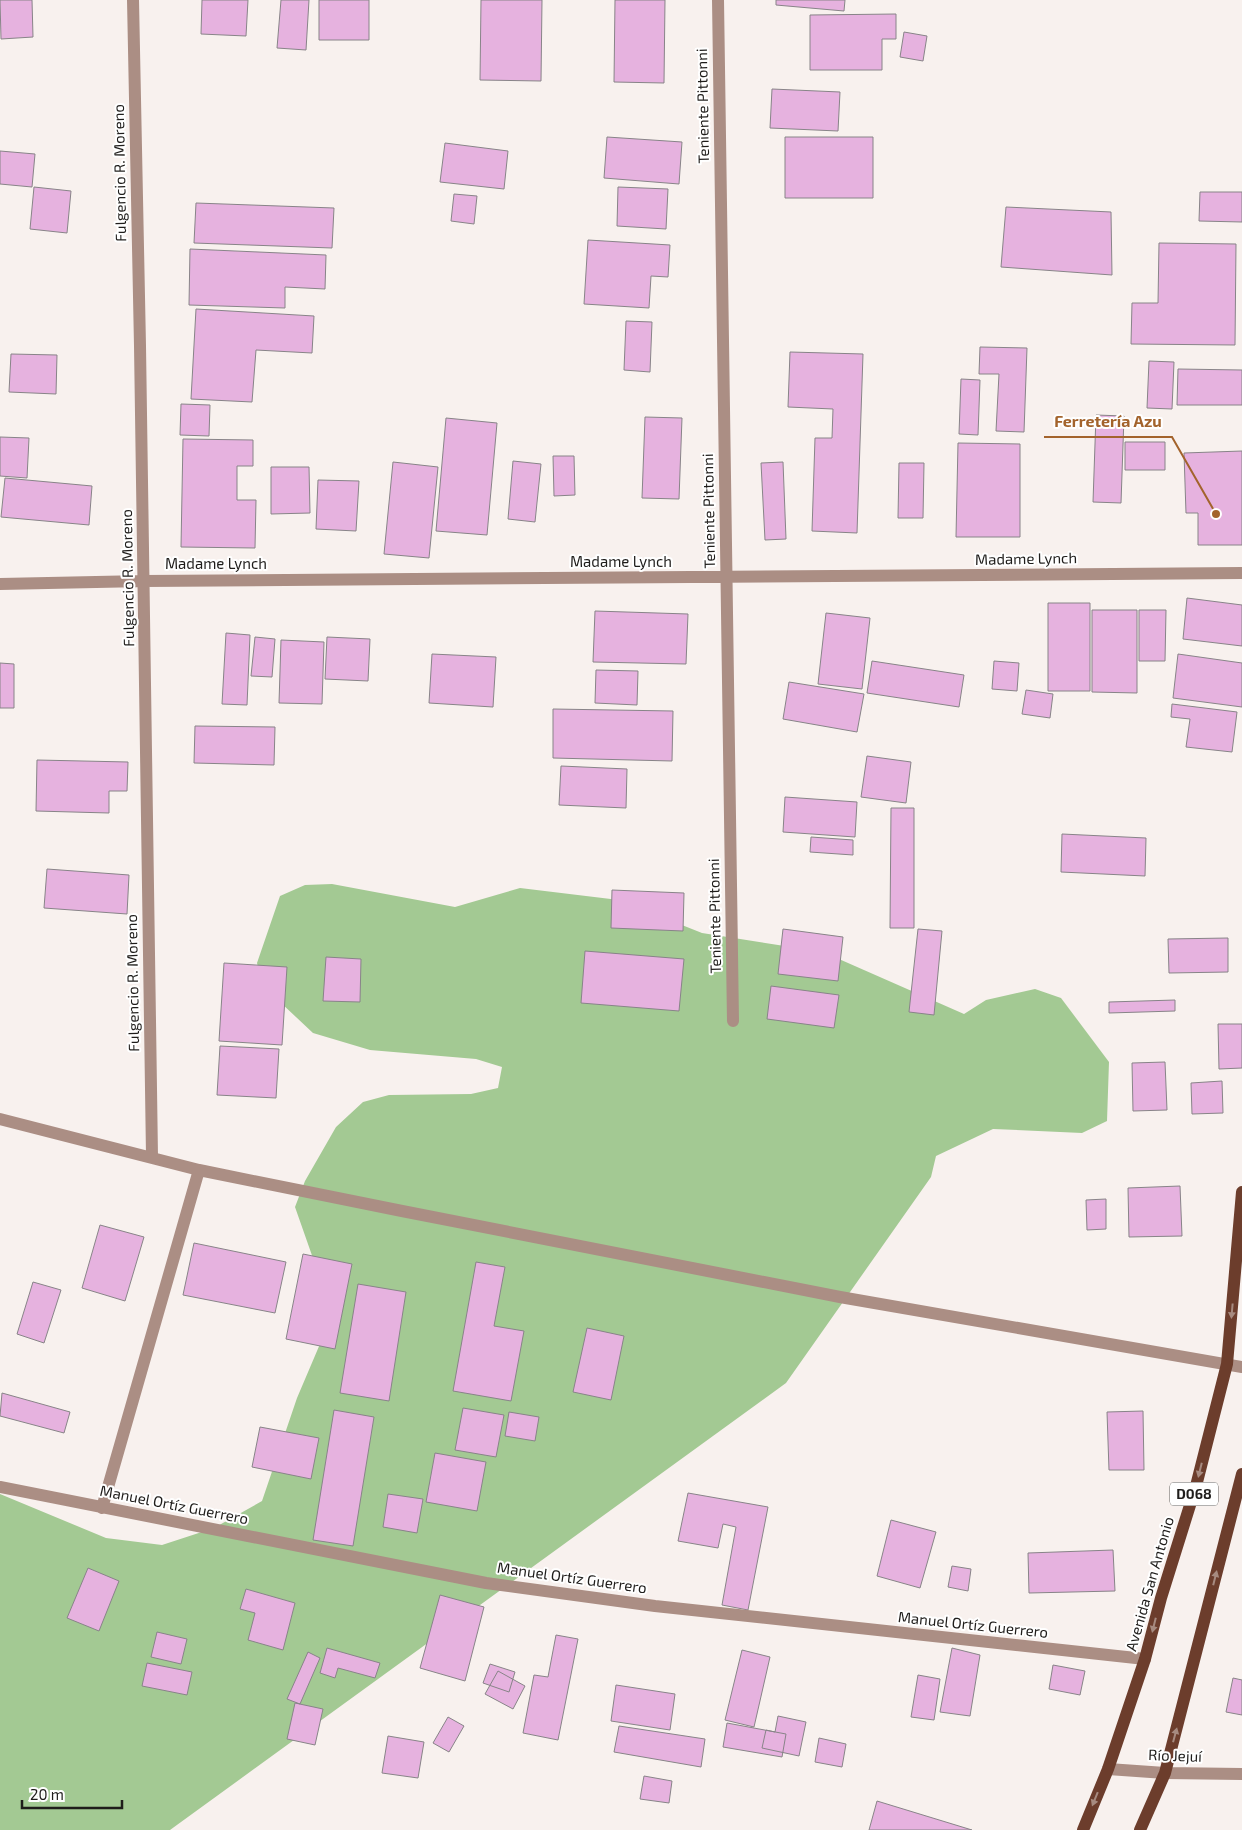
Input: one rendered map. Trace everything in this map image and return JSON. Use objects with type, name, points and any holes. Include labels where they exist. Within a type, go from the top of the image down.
[{"type":"main road","name":"Avenida San Antonio","points":[[1083,1830],[1108,1769],[1145,1659],[1161,1598],[1196,1486],[1227,1364],[1242,1192]]},
{"type":"main road","name":"D068","points":[[1140,1830],[1164,1773],[1242,1474]]},
{"type":"street","name":"Fulgencio R. Moreno","points":[[133,0],[152,1156]]},
{"type":"street","name":"Teniente Pittonni","points":[[718,0],[733,1021]]},
{"type":"street","name":"Madame Lynch","points":[[0,584],[144,581],[1242,573]]},
{"type":"street","points":[[0,1119],[152,1156],[199,1170],[840,1297],[1242,1367]]},
{"type":"street","points":[[102,1508],[199,1170]]},
{"type":"street","name":"Manuel Ortíz Guerrero","points":[[0,1488],[486,1583],[665,1607],[1145,1659]]},
{"type":"street","name":"Río Jejuí","points":[[1108,1769],[1164,1773],[1242,1774]]},
{"type":"green space","points":[[332,884],[455,907],[520,888],[619,900],[702,933],[823,952],[964,1014],[986,1000],[1035,989],[1061,998],[1109,1062],[1107,1121],[1082,1133],[993,1129],[936,1156],[931,1177],[786,1383],[170,1830],[0,1830],[0,1494],[106,1538],[162,1545],[214,1528],[262,1501],[297,1398],[337,1304],[328,1301],[295,1207],[305,1181],[336,1127],[363,1102],[389,1095],[471,1094],[498,1088],[502,1067],[476,1059],[370,1050],[313,1033],[263,986],[257,963],[280,896],[305,885]]},
{"type":"building","points":[[0,0],[32,0],[33,37],[1,39]]},
{"type":"building","points":[[202,0],[248,0],[246,36],[201,34]]},
{"type":"building","points":[[281,0],[309,0],[306,50],[277,48]]},
{"type":"building","points":[[319,0],[369,0],[369,40],[319,40]]},
{"type":"building","points":[[481,0],[542,0],[541,81],[480,80]]},
{"type":"building","points":[[615,0],[665,0],[664,83],[614,82]]},
{"type":"building","points":[[776,0],[845,0],[844,11],[776,5]]},
{"type":"building","points":[[896,14],[896,39],[882,39],[882,70],[810,70],[810,15]]},
{"type":"building","points":[[904,32],[927,36],[923,61],[900,57]]},
{"type":"building","points":[[772,89],[840,92],[838,131],[770,128]]},
{"type":"building","points":[[607,137],[682,142],[679,184],[604,178]]},
{"type":"building","points":[[785,137],[873,137],[873,198],[785,198]]},
{"type":"building","points":[[445,143],[508,151],[504,189],[440,182]]},
{"type":"building","points":[[0,151],[35,154],[32,187],[0,184]]},
{"type":"building","points":[[34,187],[71,191],[67,233],[30,229]]},
{"type":"building","points":[[618,187],[668,189],[666,229],[617,226]]},
{"type":"building","points":[[1200,192],[1242,192],[1242,222],[1199,221]]},
{"type":"building","points":[[454,194],[477,196],[474,224],[451,221]]},
{"type":"building","points":[[196,203],[334,208],[332,248],[194,243]]},
{"type":"building","points":[[1006,207],[1111,212],[1112,275],[1001,267]]},
{"type":"building","points":[[588,240],[670,245],[668,277],[651,276],[649,308],[584,304]]},
{"type":"building","points":[[1159,243],[1236,244],[1235,345],[1131,344],[1132,303],[1158,303]]},
{"type":"building","points":[[190,249],[326,255],[325,289],[285,287],[285,308],[189,305]]},
{"type":"building","points":[[196,309],[314,316],[312,353],[256,350],[252,402],[191,399]]},
{"type":"building","points":[[626,321],[652,322],[650,372],[624,370]]},
{"type":"building","points":[[980,347],[1027,348],[1024,432],[996,431],[999,374],[979,374]]},
{"type":"building","points":[[790,352],[863,354],[857,533],[812,531],[815,438],[832,438],[833,409],[788,407]]},
{"type":"building","points":[[11,354],[57,355],[56,394],[9,392]]},
{"type":"building","points":[[1149,361],[1174,362],[1172,409],[1147,408]]},
{"type":"building","points":[[1178,369],[1242,370],[1242,405],[1177,405]]},
{"type":"building","points":[[961,379],[980,380],[978,435],[959,434]]},
{"type":"building","points":[[181,404],[210,405],[209,436],[180,435]]},
{"type":"building","points":[[1096,415],[1124,416],[1121,503],[1093,502]]},
{"type":"building","points":[[645,417],[682,418],[679,499],[642,498]]},
{"type":"building","points":[[446,418],[497,423],[487,535],[436,531]]},
{"type":"building","points":[[0,437],[29,438],[27,478],[0,476]]},
{"type":"building","points":[[183,439],[253,440],[253,466],[237,466],[237,500],[256,500],[255,548],[181,547]]},
{"type":"building","points":[[1125,442],[1165,442],[1165,470],[1125,470]]},
{"type":"building","points":[[958,443],[1020,444],[1020,537],[956,537]]},
{"type":"building","points":[[1242,451],[1242,545],[1198,545],[1198,513],[1186,513],[1184,453]]},
{"type":"building","points":[[553,456],[574,456],[575,495],[554,496]]},
{"type":"building","points":[[513,461],[541,464],[535,522],[508,519]]},
{"type":"building","points":[[393,462],[438,467],[429,558],[384,554]]},
{"type":"building","points":[[783,462],[786,539],[765,540],[761,463]]},
{"type":"building","points":[[899,463],[924,463],[923,518],[898,518]]},
{"type":"building","points":[[271,467],[309,467],[310,513],[271,514]]},
{"type":"building","points":[[5,478],[92,486],[89,525],[1,517]]},
{"type":"building","points":[[318,480],[359,481],[356,531],[316,529]]},
{"type":"building","points":[[1187,598],[1242,605],[1242,646],[1183,639]]},
{"type":"building","points":[[1048,603],[1090,603],[1090,691],[1048,691]]},
{"type":"building","points":[[1092,610],[1137,610],[1137,693],[1092,692]]},
{"type":"building","points":[[1139,610],[1166,610],[1165,661],[1139,661]]},
{"type":"building","points":[[595,611],[688,614],[686,664],[593,662]]},
{"type":"building","points":[[826,613],[870,618],[862,689],[818,684]]},
{"type":"building","points":[[226,633],[250,635],[247,705],[222,704]]},
{"type":"building","points":[[255,637],[275,639],[272,677],[251,676]]},
{"type":"building","points":[[327,637],[370,639],[368,681],[325,679]]},
{"type":"building","points":[[281,640],[324,642],[322,704],[279,703]]},
{"type":"building","points":[[432,654],[496,657],[493,707],[429,703]]},
{"type":"building","points":[[1178,654],[1242,663],[1242,707],[1173,698]]},
{"type":"building","points":[[872,661],[964,675],[959,707],[867,693]]},
{"type":"building","points":[[994,661],[1019,663],[1017,691],[992,689]]},
{"type":"building","points":[[0,663],[14,664],[14,708],[0,708]]},
{"type":"building","points":[[596,670],[638,671],[637,705],[595,703]]},
{"type":"building","points":[[789,682],[864,694],[857,732],[783,719]]},
{"type":"building","points":[[1026,690],[1053,694],[1050,718],[1022,714]]},
{"type":"building","points":[[1172,704],[1237,712],[1232,752],[1186,747],[1190,719],[1171,717]]},
{"type":"building","points":[[553,709],[673,711],[672,761],[553,758]]},
{"type":"building","points":[[195,726],[275,727],[274,765],[194,763]]},
{"type":"building","points":[[867,756],[911,762],[906,803],[861,797]]},
{"type":"building","points":[[37,760],[128,762],[127,791],[109,791],[109,813],[36,811]]},
{"type":"building","points":[[561,766],[627,769],[626,808],[559,805]]},
{"type":"building","points":[[785,797],[857,802],[855,837],[783,832]]},
{"type":"building","points":[[891,808],[914,808],[914,928],[890,928]]},
{"type":"building","points":[[1062,834],[1146,838],[1145,876],[1061,872]]},
{"type":"building","points":[[811,837],[853,840],[853,855],[810,852]]},
{"type":"building","points":[[47,869],[129,875],[127,914],[44,908]]},
{"type":"building","points":[[612,890],[684,893],[683,931],[611,928]]},
{"type":"building","points":[[783,929],[843,937],[838,981],[778,974]]},
{"type":"building","points":[[918,929],[942,931],[934,1015],[909,1012]]},
{"type":"building","points":[[1228,938],[1228,972],[1169,973],[1168,939]]},
{"type":"building","points":[[585,951],[684,959],[679,1011],[581,1003]]},
{"type":"building","points":[[326,957],[361,959],[360,1002],[323,1001]]},
{"type":"building","points":[[224,963],[287,967],[282,1045],[219,1041]]},
{"type":"building","points":[[771,986],[839,995],[834,1028],[767,1019]]},
{"type":"building","points":[[1175,1000],[1175,1011],[1109,1013],[1109,1002]]},
{"type":"building","points":[[1218,1024],[1242,1024],[1242,1068],[1219,1069]]},
{"type":"building","points":[[220,1046],[279,1049],[276,1098],[217,1095]]},
{"type":"building","points":[[1165,1062],[1167,1110],[1133,1111],[1132,1063]]},
{"type":"building","points":[[1222,1081],[1223,1113],[1192,1114],[1191,1083]]},
{"type":"building","points":[[1180,1186],[1182,1236],[1129,1237],[1128,1188]]},
{"type":"building","points":[[1106,1199],[1106,1229],[1087,1230],[1086,1200]]},
{"type":"building","points":[[100,1225],[144,1237],[125,1301],[82,1288]]},
{"type":"building","points":[[194,1243],[286,1262],[275,1313],[183,1295]]},
{"type":"building","points":[[303,1254],[352,1264],[335,1349],[286,1339]]},
{"type":"building","points":[[476,1262],[505,1267],[494,1326],[524,1331],[511,1401],[453,1391]]},
{"type":"building","points":[[33,1282],[61,1290],[44,1343],[17,1334]]},
{"type":"building","points":[[358,1284],[406,1292],[389,1401],[340,1393]]},
{"type":"building","points":[[587,1328],[624,1336],[611,1400],[573,1392]]},
{"type":"building","points":[[2,1393],[70,1412],[64,1433],[0,1416]]},
{"type":"building","points":[[463,1408],[504,1415],[496,1457],[455,1450]]},
{"type":"building","points":[[334,1410],[374,1417],[353,1546],[313,1540]]},
{"type":"building","points":[[1143,1411],[1144,1470],[1109,1470],[1107,1412]]},
{"type":"building","points":[[509,1412],[539,1417],[535,1441],[505,1436]]},
{"type":"building","points":[[260,1427],[319,1438],[311,1479],[252,1467]]},
{"type":"building","points":[[435,1453],[486,1462],[477,1511],[426,1502]]},
{"type":"building","points":[[688,1493],[768,1507],[748,1610],[722,1605],[736,1527],[723,1524],[718,1548],[678,1541]]},
{"type":"building","points":[[388,1494],[423,1499],[417,1533],[383,1527]]},
{"type":"building","points":[[891,1520],[936,1532],[920,1588],[877,1576]]},
{"type":"building","points":[[1113,1550],[1115,1591],[1029,1593],[1028,1553]]},
{"type":"building","points":[[952,1566],[971,1569],[968,1591],[948,1587]]},
{"type":"building","points":[[88,1568],[119,1581],[99,1631],[67,1618]]},
{"type":"building","points":[[246,1589],[295,1603],[283,1650],[248,1640],[255,1613],[240,1609]]},
{"type":"building","points":[[440,1595],[484,1607],[465,1681],[420,1668]]},
{"type":"building","points":[[157,1632],[187,1639],[181,1664],[151,1657]]},
{"type":"building","points":[[556,1635],[578,1639],[558,1740],[523,1733],[534,1675],[548,1677]]},
{"type":"building","points":[[327,1648],[380,1663],[375,1678],[338,1668],[335,1678],[320,1673]]},
{"type":"building","points":[[952,1648],[980,1655],[970,1716],[940,1712]]},
{"type":"building","points":[[742,1650],[770,1657],[754,1727],[725,1720]]},
{"type":"building","points":[[308,1652],[320,1658],[300,1704],[287,1699]]},
{"type":"building","points":[[147,1663],[192,1672],[187,1695],[142,1686]]},
{"type":"building","points":[[490,1664],[515,1672],[509,1692],[483,1683]]},
{"type":"building","points":[[1053,1665],[1085,1671],[1080,1695],[1049,1689]]},
{"type":"building","points":[[498,1671],[525,1686],[513,1709],[485,1694]]},
{"type":"building","points":[[918,1675],[940,1679],[934,1720],[911,1717]]},
{"type":"building","points":[[1233,1678],[1242,1680],[1242,1715],[1226,1712]]},
{"type":"building","points":[[616,1685],[675,1694],[670,1730],[611,1721]]},
{"type":"building","points":[[295,1703],[323,1709],[315,1745],[287,1739]]},
{"type":"building","points":[[778,1716],[806,1722],[799,1756],[762,1748],[766,1730],[775,1732]]},
{"type":"building","points":[[448,1717],[464,1726],[449,1752],[433,1743]]},
{"type":"building","points":[[727,1723],[786,1734],[782,1757],[723,1747]]},
{"type":"building","points":[[619,1726],[705,1739],[701,1767],[614,1752]]},
{"type":"building","points":[[388,1736],[424,1742],[418,1778],[382,1773]]},
{"type":"building","points":[[819,1738],[846,1744],[842,1767],[815,1762]]},
{"type":"building","points":[[644,1776],[672,1781],[669,1803],[640,1799]]},
{"type":"building","points":[[877,1801],[972,1830],[869,1830]]},
{"type":"place","name":"Ferretería Azu","points":[[1216,514]]}]
